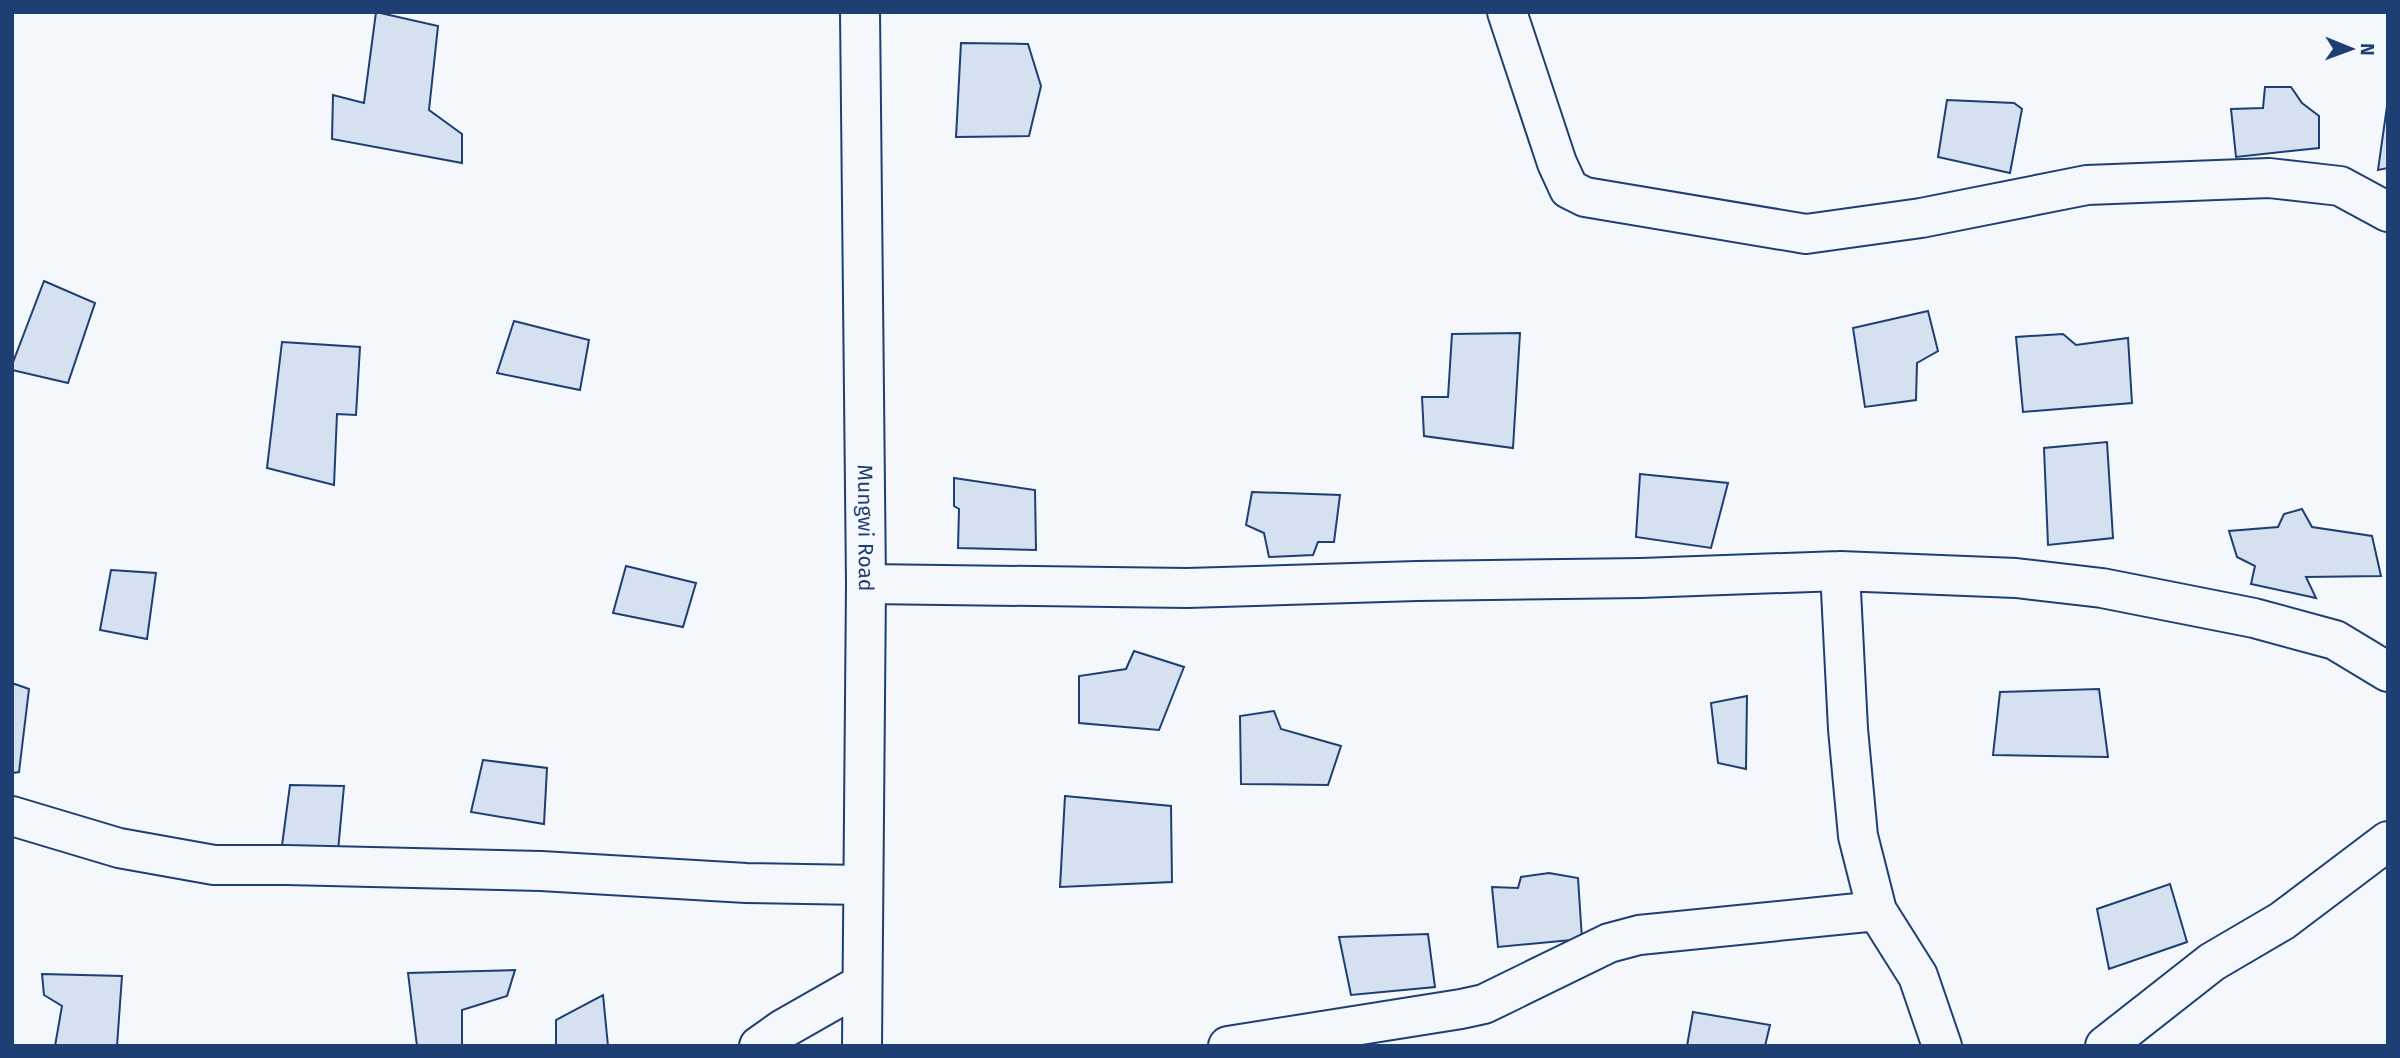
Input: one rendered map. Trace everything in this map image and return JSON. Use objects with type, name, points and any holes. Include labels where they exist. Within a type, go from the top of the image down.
[{"type":"street","name":"Mungwi Road","points":[[860,12],[866,584],[862,1046]]},
{"type":"street","points":[[1507,12],[1557,163],[1569,189],[1586,197],[1806,234],[1921,218],[2087,185],[2269,178],[2340,186],[2388,212]]},
{"type":"street","points":[[866,584],[1187,588],[1840,571],[2016,578],[2102,587],[2254,618],[2335,640],[2388,672]]},
{"type":"street","points":[[1840,571],[1847,729],[1858,836],[1877,911],[1918,976],[1942,1046]]},
{"type":"street","points":[[12,816],[119,848],[214,865],[541,871],[746,883],[862,885]]},
{"type":"street","points":[[2105,1046],[2213,962],[2282,921],[2388,841]]},
{"type":"street","points":[[1228,1046],[1484,1004],[1609,943],[1639,935],[1877,911]]},
{"type":"street","points":[[759,1046],[783,1029],[862,984]]},
{"type":"building","points":[[376,12],[438,26],[429,110],[462,134],[462,163],[332,139],[333,95],[364,103]]},
{"type":"building","points":[[961,43],[1028,44],[1041,86],[1029,136],[956,137]]},
{"type":"building","points":[[2265,87],[2291,87],[2302,103],[2319,116],[2319,148],[2236,157],[2231,109],[2263,108]]},
{"type":"building","points":[[2388,99],[2388,168],[2378,170]]},
{"type":"building","points":[[1947,100],[2014,103],[2022,109],[2010,173],[1938,157]]},
{"type":"building","points":[[44,281],[95,303],[68,383],[12,370]]},
{"type":"building","points":[[1928,311],[1938,351],[1917,363],[1916,400],[1865,407],[1853,328]]},
{"type":"building","points":[[514,321],[589,340],[580,390],[497,373]]},
{"type":"building","points":[[1520,333],[1513,448],[1424,436],[1422,397],[1448,397],[1452,334]]},
{"type":"building","points":[[2063,334],[2076,345],[2128,338],[2132,403],[2023,412],[2016,337]]},
{"type":"building","points":[[282,342],[360,347],[356,415],[337,414],[334,485],[267,468]]},
{"type":"building","points":[[2107,442],[2113,538],[2048,545],[2044,448]]},
{"type":"building","points":[[1640,474],[1728,483],[1711,548],[1636,537]]},
{"type":"building","points":[[954,478],[1035,490],[1036,550],[958,548],[959,509],[954,506]]},
{"type":"building","points":[[1252,492],[1340,495],[1334,542],[1318,542],[1313,555],[1269,557],[1264,533],[1246,525]]},
{"type":"building","points":[[2302,509],[2312,527],[2372,536],[2381,576],[2306,577],[2316,598],[2251,584],[2255,566],[2237,557],[2229,531],[2278,527],[2284,514]]},
{"type":"building","points":[[626,566],[696,583],[683,627],[613,613]]},
{"type":"building","points":[[111,570],[156,573],[147,639],[100,630]]},
{"type":"building","points":[[1134,651],[1184,667],[1159,730],[1079,723],[1079,676],[1126,669]]},
{"type":"building","points":[[12,683],[29,689],[19,772],[12,773]]},
{"type":"building","points":[[2099,689],[2108,757],[1993,755],[2000,692]]},
{"type":"building","points":[[1747,696],[1746,769],[1718,763],[1711,703]]},
{"type":"building","points":[[1274,711],[1281,729],[1341,746],[1328,785],[1241,784],[1240,716]]},
{"type":"building","points":[[483,760],[547,768],[544,824],[471,812]]},
{"type":"building","points":[[290,785],[344,786],[338,851],[281,853]]},
{"type":"building","points":[[1065,796],[1171,806],[1172,882],[1060,887]]},
{"type":"building","points":[[1549,873],[1578,878],[1582,939],[1498,947],[1492,887],[1518,888],[1521,877]]},
{"type":"building","points":[[2170,884],[2187,942],[2109,969],[2097,909]]},
{"type":"building","points":[[1428,934],[1435,987],[1351,995],[1339,937]]},
{"type":"building","points":[[515,970],[507,996],[462,1010],[462,1046],[417,1046],[408,973]]},
{"type":"building","points":[[42,974],[122,976],[117,1046],[55,1046],[62,1006],[44,995]]},
{"type":"building","points":[[603,995],[608,1046],[554,1046],[556,1020]]},
{"type":"building","points":[[1693,1012],[1770,1025],[1765,1046],[1687,1046]]}]
